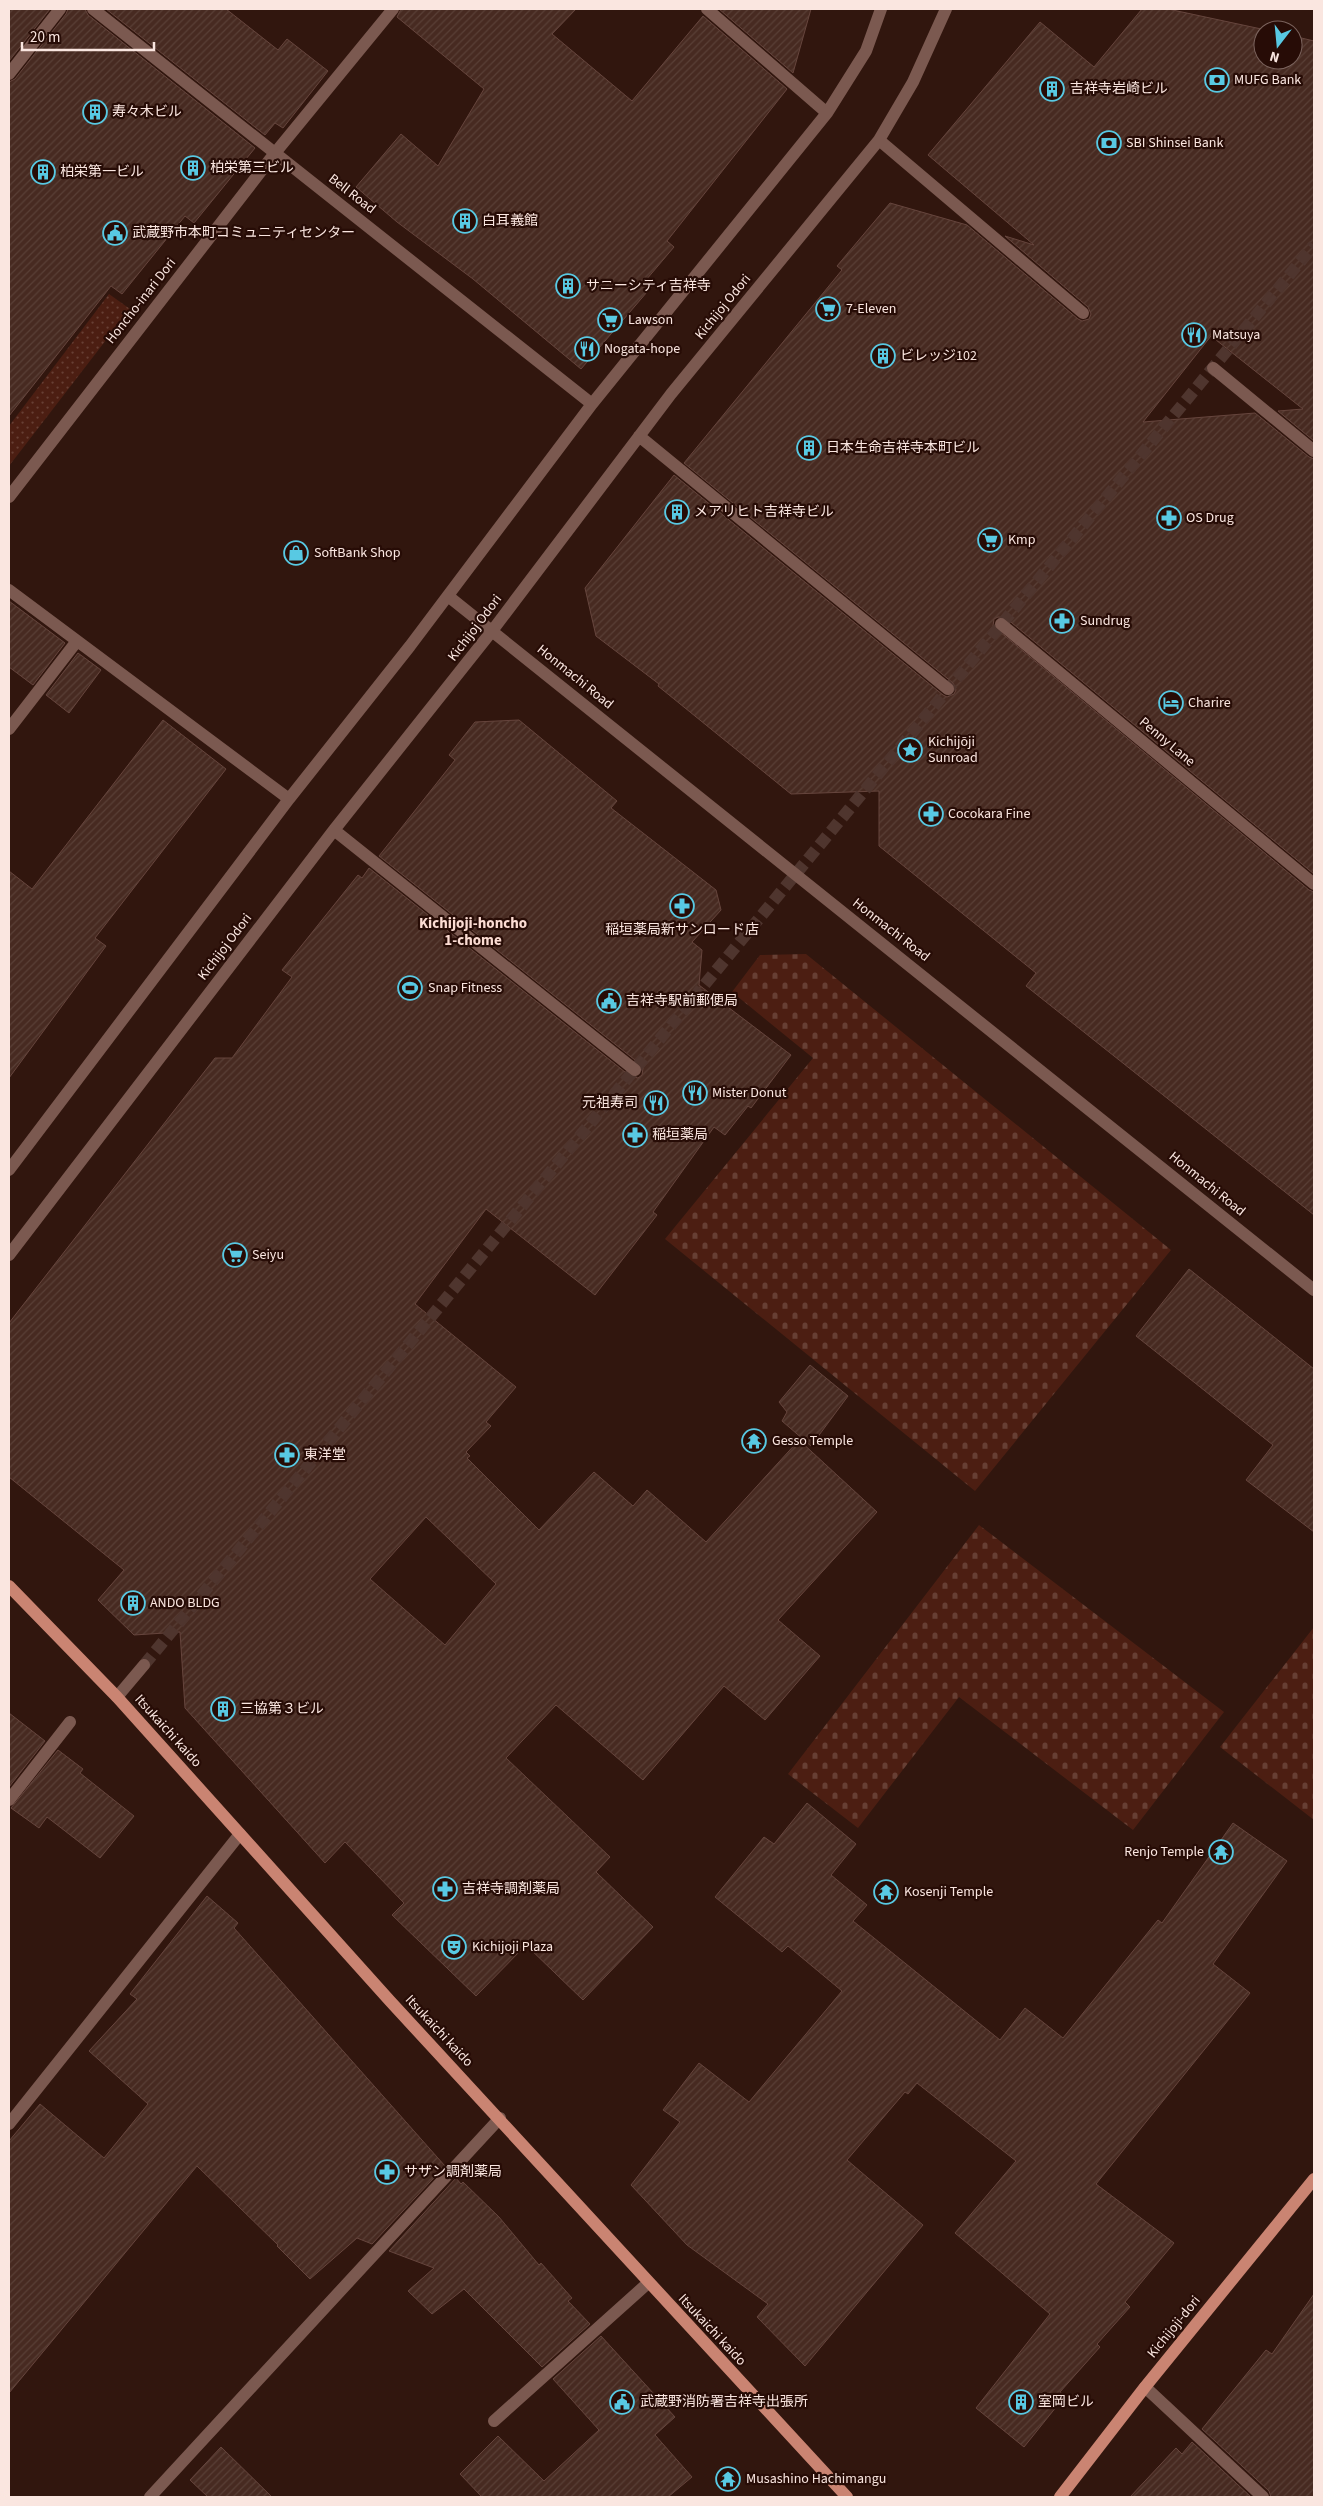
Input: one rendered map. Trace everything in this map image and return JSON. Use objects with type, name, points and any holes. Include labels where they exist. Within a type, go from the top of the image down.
[{"type":"main road","name":"Itsukaichi kaido","points":[[9,1586],[117,1698],[390,2001],[500,2118],[648,2282],[847,2497]]},
{"type":"main road","name":"Kichijoji-dori","points":[[1060,2497],[1145,2387],[1314,2178]]},
{"type":"street","points":[[9,74],[60,9]]},
{"type":"street","name":"Bell Road","points":[[93,9],[592,404]]},
{"type":"street","name":"Honcho-inari Dori","points":[[9,496],[276,153],[393,9]]},
{"type":"street","points":[[707,9],[827,113]]},
{"type":"street","points":[[9,1170],[289,799],[448,596],[592,404],[827,113],[866,51],[881,9]]},
{"type":"street","name":"Kichijoj Odori","points":[[9,1255],[334,830],[492,631],[639,436],[879,140],[913,82],[946,9]]},
{"type":"street","points":[[879,140],[1083,313]]},
{"type":"street","points":[[1213,368],[1314,451]]},
{"type":"street","points":[[639,436],[948,689]]},
{"type":"street","points":[[9,590],[289,799]]},
{"type":"street","name":"Honmachi Road","points":[[448,596],[1314,1290]]},
{"type":"street","name":"Penny Lane","points":[[1001,624],[1314,884]]},
{"type":"street","points":[[9,729],[77,641]]},
{"type":"street","points":[[334,830],[635,1070]]},
{"type":"street","points":[[117,1698],[144,1666]]},
{"type":"street","points":[[9,1800],[70,1722]]},
{"type":"street","points":[[9,2124],[240,1834]]},
{"type":"street","points":[[150,2497],[500,2118]]},
{"type":"street","points":[[494,2421],[648,2282]]},
{"type":"street","points":[[1145,2387],[1263,2497]]},
{"type":"green space","points":[[109,294],[130,309],[9,466],[9,426]]},
{"type":"green space","points":[[806,954],[1171,1250],[975,1491],[665,1239],[813,1058],[732,992],[760,955]]},
{"type":"green space","points":[[979,1525],[1224,1712],[1133,1830],[959,1697],[858,1828],[788,1774]]},
{"type":"green space","points":[[1314,1627],[1314,1820],[1220,1747]]},
{"type":"building","points":[[9,9],[50,9],[9,61]]},
{"type":"building","points":[[68,9],[85,9],[88,15],[255,148],[194,223],[185,216],[122,294],[111,286],[9,416],[9,82],[15,79]]},
{"type":"building","points":[[106,9],[226,9],[278,50],[287,39],[328,71],[283,128],[275,123],[265,135]]},
{"type":"building","points":[[401,9],[576,9],[552,34],[632,101],[703,16],[787,89],[667,241],[674,247],[646,280],[653,285],[581,369],[473,279],[397,222],[356,187],[401,134],[438,166],[484,89],[397,17]]},
{"type":"building","points":[[719,9],[811,9],[793,73]]},
{"type":"building","points":[[1142,9],[1168,9],[1253,27],[1253,70],[1303,70],[1303,38],[1314,41],[1314,441],[1278,411],[1303,409],[1211,336],[1143,422],[1255,413],[1314,459],[1314,874],[1006,618],[998,617],[994,619],[993,626],[1309,890],[1314,892],[1314,1215],[1026,986],[1036,973],[879,846],[879,791],[791,794],[658,686],[659,684],[596,636],[585,588],[674,475],[943,695],[947,697],[954,694],[956,690],[953,683],[684,463],[842,270],[837,266],[890,203],[967,225],[1078,319],[1082,321],[1089,319],[1091,314],[1088,307],[1005,236],[1034,245],[928,155],[1040,22],[1094,67]]},
{"type":"building","points":[[9,601],[65,643],[33,685],[9,667]]},
{"type":"building","points":[[78,653],[101,670],[69,713],[46,695]]},
{"type":"building","points":[[163,720],[226,769],[95,938],[106,946],[9,1078],[9,871],[32,889]]},
{"type":"building","points":[[519,720],[617,801],[611,808],[716,890],[721,910],[692,942],[702,950],[699,985],[791,1055],[751,1108],[748,1106],[725,1135],[714,1127],[653,1212],[657,1215],[595,1295],[486,1209],[415,1304],[516,1387],[486,1422],[491,1426],[466,1452],[470,1456],[467,1458],[539,1530],[594,1472],[633,1506],[647,1490],[706,1542],[799,1440],[877,1512],[778,1620],[820,1656],[765,1720],[724,1686],[643,1780],[556,1705],[506,1758],[610,1857],[596,1872],[653,1927],[583,2000],[526,1945],[476,1996],[392,1915],[404,1903],[345,1842],[325,1863],[185,1708],[180,1632],[134,1635],[98,1600],[124,1570],[9,1477],[9,1323],[215,1058],[232,1058],[292,977],[282,970],[358,875],[362,878],[369,868],[630,1076],[638,1078],[642,1075],[643,1068],[640,1064],[379,856],[455,760],[449,755],[475,722]],"holes":[[[426,1517],[496,1584],[445,1645],[370,1579]]]},
{"type":"building","points":[[1189,1269],[1314,1369],[1314,1532],[1246,1480],[1273,1445],[1136,1336]]},
{"type":"building","points":[[810,1365],[848,1396],[811,1446],[782,1421],[787,1412],[779,1402]]},
{"type":"building","points":[[9,1713],[45,1741],[9,1787]]},
{"type":"building","points":[[58,1750],[83,1769],[80,1773],[134,1816],[100,1858],[47,1817],[39,1828],[11,1808]]},
{"type":"building","points":[[807,1803],[856,1844],[831,1875],[867,1905],[853,1921],[1000,2040],[1025,2008],[1063,2038],[1158,1920],[1162,1923],[1233,1823],[1287,1861],[1213,1964],[1250,1993],[1096,2184],[1174,2243],[1125,2302],[1130,2307],[1097,2344],[1100,2347],[1060,2392],[1065,2396],[1024,2447],[976,2408],[1050,2314],[955,2233],[1016,2161],[917,2083],[908,2094],[905,2092],[847,2160],[923,2225],[805,2366],[757,2317],[768,2304],[687,2245],[631,2185],[680,2122],[663,2110],[699,2063],[749,2102],[842,1991],[788,1946],[782,1952],[715,1897],[764,1837],[774,1844]]},
{"type":"building","points":[[207,1896],[238,1923],[234,1928],[445,2166],[372,2244],[357,2238],[310,2279],[197,2166],[9,2393],[9,2141],[40,2104],[104,2158],[148,2104],[89,2051],[137,1999],[130,1994]]},
{"type":"building","points":[[456,2178],[461,2184],[463,2182],[499,2217],[539,2265],[541,2263],[572,2298],[568,2301],[590,2324],[542,2367],[464,2289],[432,2314],[408,2291],[434,2268],[389,2251]]},
{"type":"building","points":[[1314,2294],[1314,2497],[1271,2497],[1269,2491],[1202,2429],[1266,2350],[1272,2354]]},
{"type":"building","points":[[601,2336],[675,2417],[655,2435],[692,2477],[668,2497],[482,2497],[460,2474],[498,2436],[544,2481],[599,2430],[553,2379]]},
{"type":"building","points":[[1192,2442],[1251,2497],[1130,2497],[1176,2448],[1182,2454]]},
{"type":"building","points":[[221,2447],[272,2497],[208,2497],[190,2480]]},
{"type":"tunnel","points":[[144,1665],[1314,245]]},
{"type":"place","name":"MUFG Bank","points":[[1217,80]]},
{"type":"place","name":"吉祥寺岩崎ビル","points":[[1052,89]]},
{"type":"place","name":"寿々木ビル","points":[[95,112]]},
{"type":"place","name":"SBI Shinsei Bank","points":[[1109,143]]},
{"type":"place","name":"柏栄第三ビル","points":[[193,168]]},
{"type":"place","name":"柏栄第一ビル","points":[[43,172]]},
{"type":"place","name":"白耳義館","points":[[465,221]]},
{"type":"place","name":"武蔵野市本町コミュニティセンター","points":[[115,233]]},
{"type":"place","name":"サニーシティ吉祥寺","points":[[568,286]]},
{"type":"place","name":"7-Eleven","points":[[828,309]]},
{"type":"place","name":"Lawson","points":[[610,320]]},
{"type":"place","name":"Matsuya","points":[[1194,335]]},
{"type":"place","name":"Nogata-hope","points":[[587,349]]},
{"type":"place","name":"ビレッジ102","points":[[883,356]]},
{"type":"place","name":"日本生命吉祥寺本町ビル","points":[[809,448]]},
{"type":"place","name":"メアリヒト吉祥寺ビル","points":[[677,512]]},
{"type":"place","name":"OS Drug","points":[[1169,518]]},
{"type":"place","name":"Kmp","points":[[990,540]]},
{"type":"place","name":"SoftBank Shop","points":[[296,553]]},
{"type":"place","name":"Sundrug","points":[[1062,621]]},
{"type":"place","name":"Charire","points":[[1171,703]]},
{"type":"place","name":"Kichijōji Sunroad","points":[[910,750]]},
{"type":"place","name":"Cocokara Fine","points":[[931,814]]},
{"type":"place","name":"稲垣薬局新サンロード店","points":[[682,906]]},
{"type":"place","name":"Snap Fitness","points":[[410,988]]},
{"type":"place","name":"吉祥寺駅前郵便局","points":[[609,1001]]},
{"type":"place","name":"Mister Donut","points":[[695,1093]]},
{"type":"place","name":"元祖寿司","points":[[656,1103]]},
{"type":"place","name":"稲垣薬局","points":[[635,1135]]},
{"type":"place","name":"Seiyu","points":[[235,1255]]},
{"type":"place","name":"Gesso Temple","points":[[754,1441]]},
{"type":"place","name":"東洋堂","points":[[287,1455]]},
{"type":"place","name":"ANDO BLDG","points":[[133,1603]]},
{"type":"place","name":"三協第３ビル","points":[[223,1709]]},
{"type":"place","name":"Renjo Temple","points":[[1221,1852]]},
{"type":"place","name":"吉祥寺調剤薬局","points":[[445,1889]]},
{"type":"place","name":"Kosenji Temple","points":[[886,1892]]},
{"type":"place","name":"Kichijoji Plaza","points":[[454,1947]]},
{"type":"place","name":"サザン調剤薬局","points":[[387,2172]]},
{"type":"place","name":"武蔵野消防署吉祥寺出張所","points":[[622,2402]]},
{"type":"place","name":"室岡ビル","points":[[1021,2402]]},
{"type":"place","name":"Musashino Hachimangu","points":[[728,2479]]},
{"type":"district","name":"Kichijoji-honcho 1-chome","points":[[473,932]]}]
